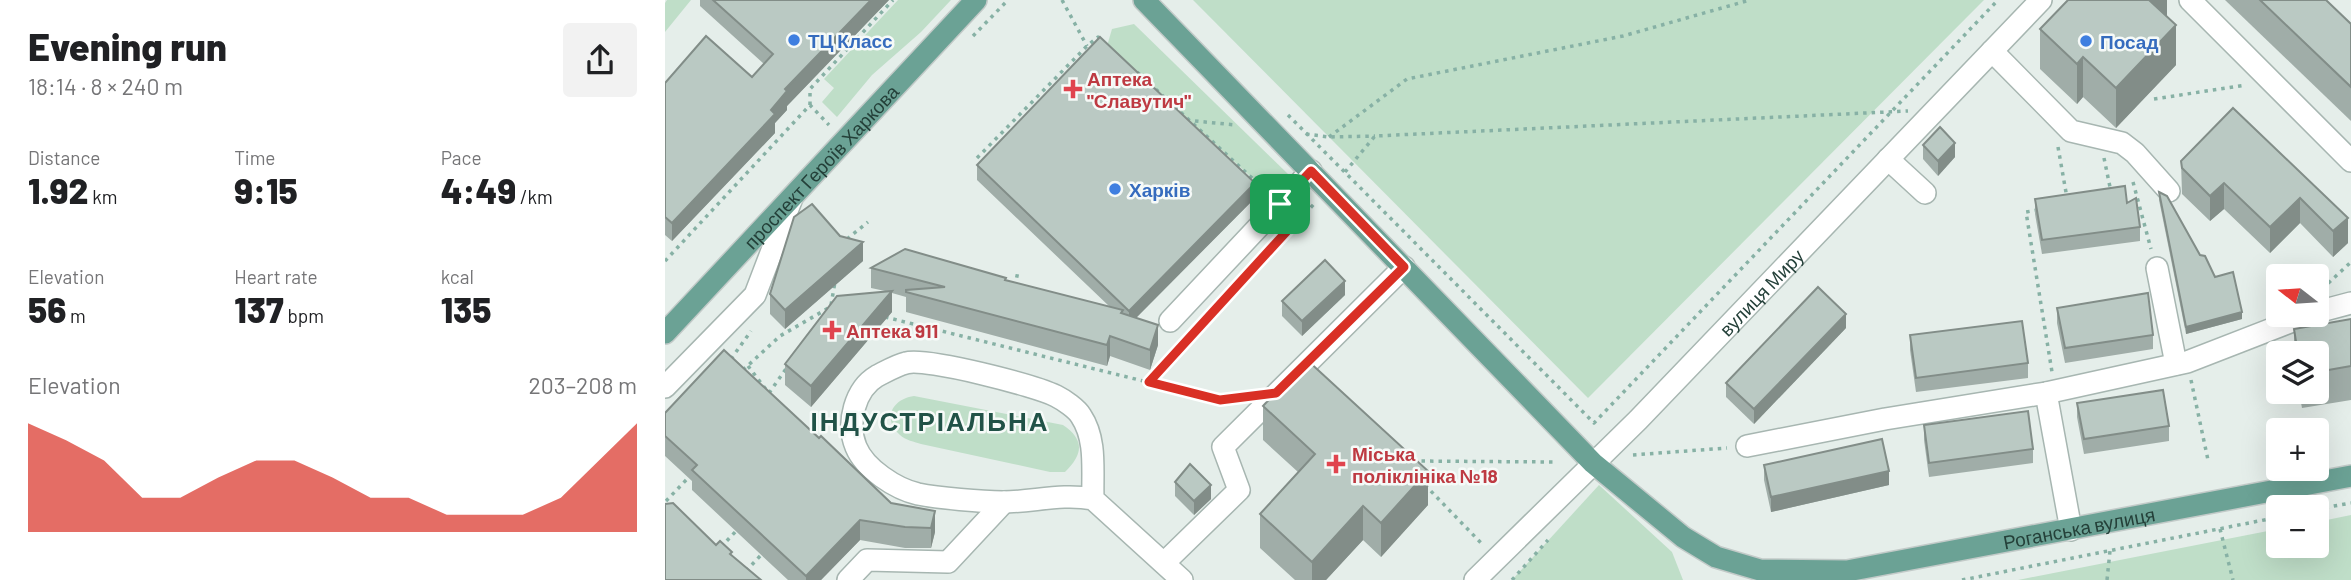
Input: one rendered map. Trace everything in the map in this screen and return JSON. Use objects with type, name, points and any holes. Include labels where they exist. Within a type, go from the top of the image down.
[{"type":"main road","name":"проспект Героїв Харкова","points":[[665,333],[976,0]]},
{"type":"main road","points":[[1144,0],[1593,463],[1683,537],[1716,557],[1760,570],[1847,571]]},
{"type":"main road","name":"Роганська вулиця","points":[[1847,571],[2351,477]]},
{"type":"street","name":"вулиця Миру","points":[[1475,580],[1638,420],[2041,0]]},
{"type":"street","points":[[2190,0],[2351,161]]},
{"type":"street","points":[[1991,51],[2071,131],[2122,143],[2135,153],[2169,191]]},
{"type":"street","points":[[1888,159],[1925,193]]},
{"type":"street","points":[[1170,321],[1311,171]]},
{"type":"street","points":[[665,387],[755,295],[793,195]]},
{"type":"street","points":[[1164,563],[1239,490],[1223,447],[1404,267]]},
{"type":"street","points":[[2157,268],[2182,363]]},
{"type":"street","points":[[2329,309],[2351,303]]},
{"type":"street","points":[[1747,446],[1885,419],[2051,392],[2182,363],[2276,327]]},
{"type":"street","points":[[1093,499],[1091,438],[1080,413],[1055,396],[971,371],[908,362],[874,378],[856,397],[852,422],[856,447],[889,483],[918,494],[1004,502],[1074,495],[1093,499],[1182,580]]},
{"type":"street","points":[[2051,392],[2071,530]]},
{"type":"street","points":[[848,580],[867,560],[948,562],[1004,502]]},
{"type":"street","name":"Роганська вулиця","points":[[1806,580],[1847,571]]},
{"type":"path","points":[[665,261],[810,105],[810,89],[893,0]]},
{"type":"path","points":[[1062,0],[1087,46]]},
{"type":"path","points":[[1329,137],[1407,79],[1623,36],[1750,0]]},
{"type":"path","points":[[1287,115],[1594,424],[1998,0]]},
{"type":"path","points":[[977,158],[1087,46],[1098,37],[1107,46]]},
{"type":"path","points":[[1136,71],[1280,204]]},
{"type":"path","points":[[2154,99],[2270,81]]},
{"type":"path","points":[[810,105],[829,125]]},
{"type":"path","points":[[1344,172],[1375,136],[1893,110],[1907,110],[1923,125]]},
{"type":"path","points":[[2057,141],[2068,204]]},
{"type":"path","points":[[2101,197],[2112,195],[2102,151]]},
{"type":"path","points":[[2132,180],[2157,268]]},
{"type":"path","points":[[1149,382],[1313,203]]},
{"type":"path","points":[[2047,208],[2025,212],[2051,392]]},
{"type":"path","points":[[2329,283],[2351,262]]},
{"type":"path","points":[[1012,296],[1018,271]]},
{"type":"path","points":[[742,372],[780,336],[831,305],[844,308]]},
{"type":"path","points":[[880,316],[1220,400],[1276,393]]},
{"type":"path","points":[[731,359],[753,329]]},
{"type":"path","points":[[2182,363],[2208,460]]},
{"type":"path","points":[[748,366],[769,393]]},
{"type":"path","points":[[1628,455],[1747,446]]},
{"type":"path","points":[[1402,461],[1554,462]]},
{"type":"path","points":[[665,500],[694,472]]},
{"type":"path","points":[[1420,480],[1486,548]]},
{"type":"path","points":[[2329,507],[2351,503]]},
{"type":"path","points":[[1962,580],[2266,520]]},
{"type":"path","points":[[718,550],[746,521]]},
{"type":"path","points":[[2220,529],[2234,580]]},
{"type":"path","points":[[2107,580],[2110,550]]},
{"type":"path","points":[[751,580],[743,573],[762,554]]},
{"type":"green space","points":[[667,0],[691,0],[665,32],[665,3]]},
{"type":"green space","points":[[898,0],[951,0],[921,32],[872,75],[837,117],[822,102],[834,88],[824,79]]},
{"type":"green space","points":[[1193,0],[1984,0],[1588,398]]},
{"type":"green space","points":[[1134,24],[1288,174],[1291,179],[1273,197],[1107,46],[1112,29]]},
{"type":"green space","points":[[914,396],[1063,425],[1075,436],[1078,453],[1065,472],[1050,472],[910,441],[895,429],[891,416],[895,405]]},
{"type":"green space","points":[[1599,485],[1672,552],[1683,580],[1512,580]]},
{"type":"green space","points":[[2351,515],[2351,580],[2018,580],[2266,531],[2266,558],[2329,558],[2329,520]]},
{"type":"building","points":[[713,0],[871,0],[785,89],[787,91],[771,110],[775,114],[672,223],[665,217],[665,83],[706,36],[752,77],[773,54]]},
{"type":"building","points":[[2068,0],[2149,0],[2176,25],[2116,88],[2083,57],[2077,64],[2040,29]]},
{"type":"building","points":[[2260,0],[2326,0],[2351,24],[2351,87]]},
{"type":"building","name":"Харків","points":[[1100,37],[1255,183],[1129,311],[977,165]]},
{"type":"building","points":[[2233,108],[2348,218],[2333,231],[2300,198],[2270,227],[2224,183],[2210,196],[2182,168],[2181,161]]},
{"type":"building","points":[[1940,127],[1955,143],[1938,161],[1923,145]]},
{"type":"building","points":[[2125,186],[2127,203],[2136,198],[2140,227],[2042,240],[2035,199]]},
{"type":"building","points":[[2159,192],[2167,196],[2200,255],[2205,256],[2215,277],[2233,272],[2242,312],[2186,327]]},
{"type":"building","points":[[812,204],[840,236],[863,242],[785,310],[770,294],[794,217]]},
{"type":"building","points":[[905,249],[1006,278],[1005,280],[1123,310],[1121,313],[1158,325],[1150,350],[1110,336],[1107,345],[906,292],[945,287],[871,268]]},
{"type":"building","points":[[1325,260],[1345,281],[1302,321],[1282,301]]},
{"type":"building","points":[[1818,287],[1846,314],[1754,409],[1726,383]]},
{"type":"building","points":[[892,291],[811,386],[785,364],[837,296]]},
{"type":"building","points":[[2148,293],[2153,335],[2065,348],[2057,308]]},
{"type":"building","points":[[2351,319],[2351,366],[2329,370],[2329,341],[2296,341],[2294,329],[2329,327],[2329,323]]},
{"type":"building","points":[[2022,321],[2028,363],[1916,378],[1910,335]]},
{"type":"building","points":[[724,350],[819,438],[821,436],[891,503],[935,511],[931,528],[860,520],[806,576],[692,470],[697,465],[665,436],[665,413]]},
{"type":"building","name":"Міська поліклініка №18","points":[[1306,359],[1428,471],[1381,523],[1363,506],[1312,562],[1260,514],[1315,454],[1263,406]]},
{"type":"building","points":[[2163,390],[2169,426],[2084,439],[2077,403]]},
{"type":"building","points":[[2028,411],[2033,449],[1929,463],[1924,425]]},
{"type":"building","points":[[1882,439],[1889,471],[1771,497],[1764,465]]},
{"type":"building","points":[[1190,464],[1211,485],[1194,501],[1175,482]]},
{"type":"building","points":[[673,503],[716,545],[720,541],[732,552],[730,554],[761,580],[665,580],[665,504]]},
{"type":"place","name":"ТЦ Класс","points":[[794,40]]},
{"type":"place","name":"Посад","points":[[2086,41]]},
{"type":"place","name":"Аптека \"Славутич\"","points":[[1073,89]]},
{"type":"place","name":"Харків","points":[[1115,189]]},
{"type":"place","name":"Аптека 911","points":[[832,330]]},
{"type":"place","name":"Міська поліклініка №18","points":[[1336,464]]},
{"type":"district","name":"ІНДУСТРІАЛЬНА","points":[[930,420]]},
{"type":"route","points":[[1311,171],[1404,267],[1276,393],[1220,400],[1149,382],[1298,219],[1280,204],[1311,171]]}]
